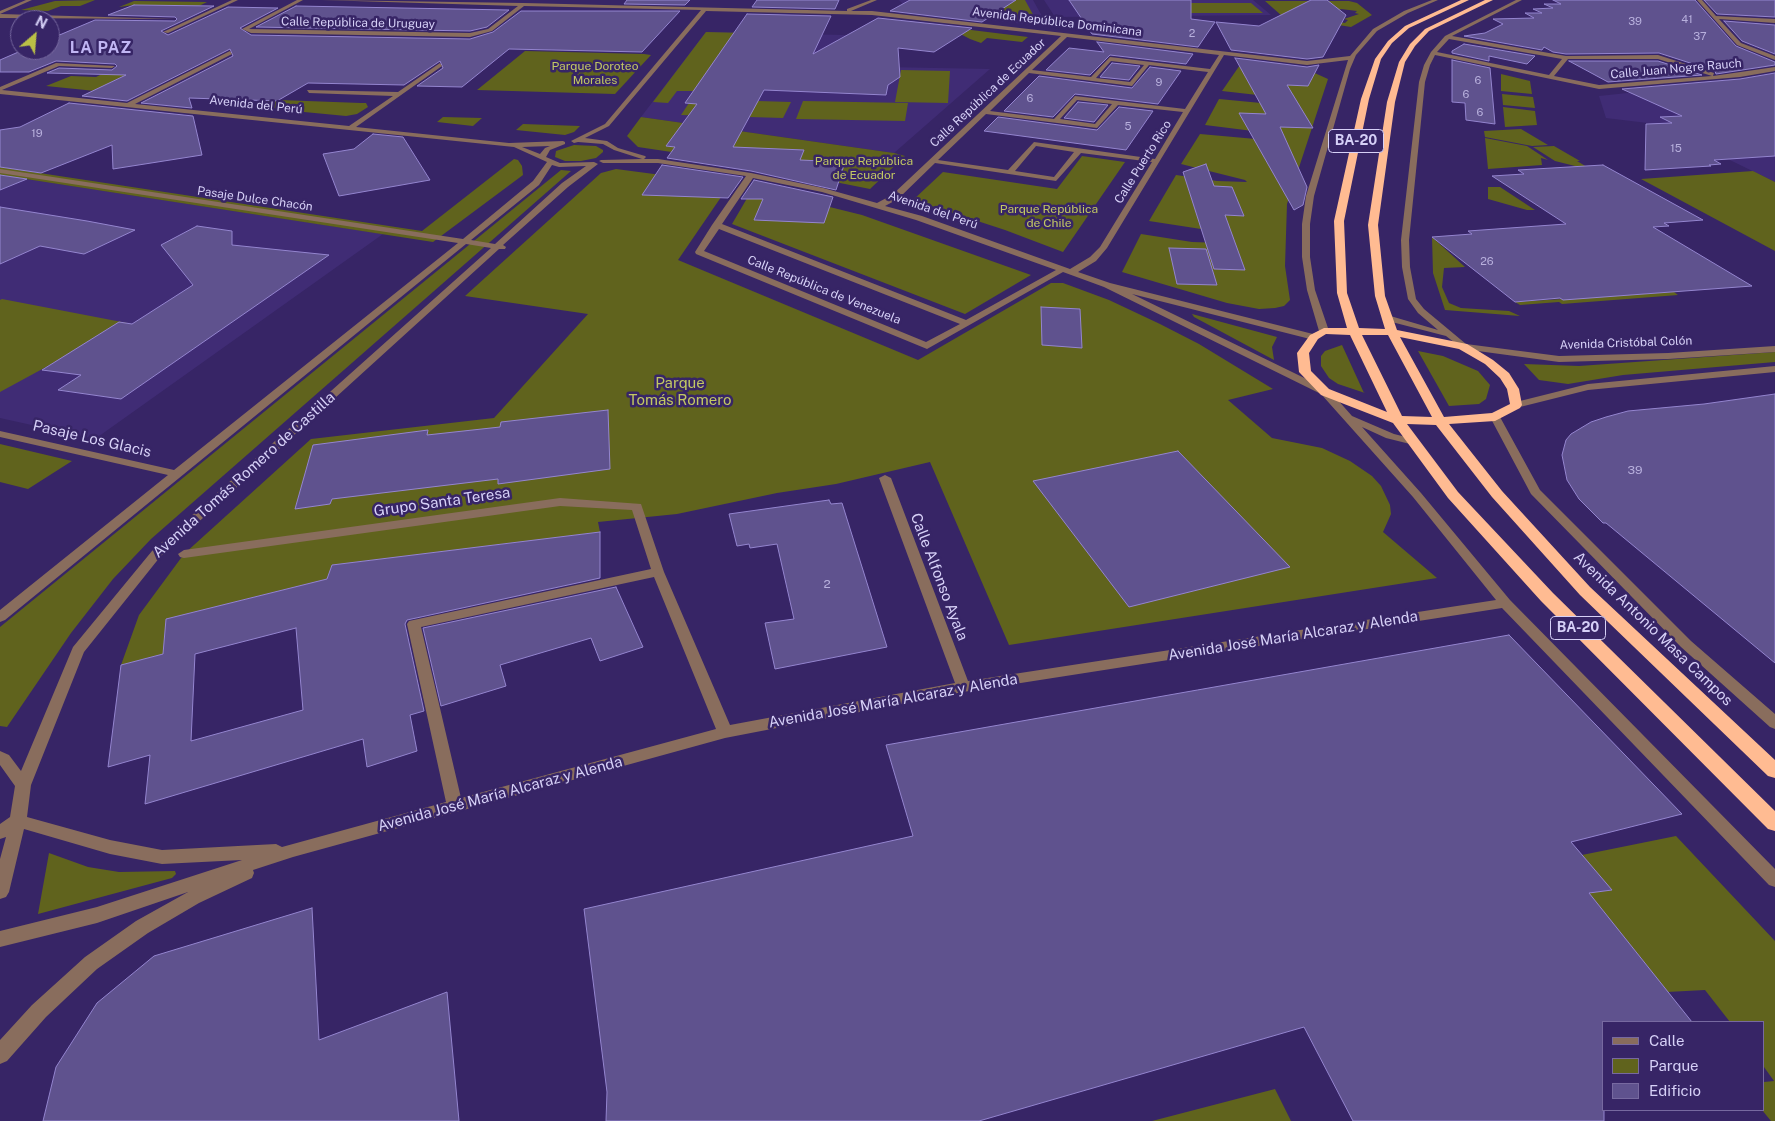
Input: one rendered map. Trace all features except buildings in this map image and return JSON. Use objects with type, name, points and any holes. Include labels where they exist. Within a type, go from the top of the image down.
[{"type":"highway","name":"BA-20","points":[[1466,0],[1407,27],[1390,42],[1378,59],[1365,99],[1339,221],[1342,293],[1354,331],[1397,420],[1453,495],[1547,597],[1775,823]]},
{"type":"highway","name":"Avenida Antonio Masa Campos","points":[[1490,0],[1427,30],[1412,45],[1402,62],[1391,102],[1373,225],[1380,296],[1392,332],[1440,421],[1497,494],[1585,591],[1775,771]]},
{"type":"highway","points":[[1354,331],[1392,332],[1462,346],[1489,362],[1505,376],[1513,389],[1516,405],[1495,417],[1440,421],[1397,420],[1325,392],[1305,372],[1303,354],[1319,334],[1354,331]]},
{"type":"street","points":[[0,14],[30,0]]},
{"type":"street","points":[[166,32],[236,0]]},
{"type":"street","name":"Calle República de Uruguay","points":[[301,0],[245,29],[251,31],[470,35],[490,30],[524,4]]},
{"type":"street","name":"Avenida República Dominicana","points":[[324,0],[872,13],[1307,63],[1324,67]]},
{"type":"street","points":[[604,6],[611,0]]},
{"type":"street","points":[[845,12],[877,0]]},
{"type":"street","points":[[872,13],[877,0]]},
{"type":"street","points":[[1319,334],[1306,257],[1306,224],[1310,196],[1342,74],[1351,58],[1375,30],[1406,12],[1436,0]]},
{"type":"street","points":[[1462,346],[1453,336],[1427,318],[1412,299],[1406,267],[1405,240],[1422,82],[1433,54],[1447,37],[1470,22],[1520,0]]},
{"type":"street","points":[[1698,0],[1739,44],[1775,58]]},
{"type":"street","points":[[574,141],[607,125],[706,8]]},
{"type":"street","points":[[697,19],[733,9]]},
{"type":"street","points":[[894,11],[901,16]]},
{"type":"street","points":[[0,14],[172,19]]},
{"type":"street","points":[[1714,16],[1775,21]]},
{"type":"street","name":"Calle República de Ecuador","points":[[880,206],[895,197],[1066,35]]},
{"type":"street","points":[[1447,37],[1566,58],[1658,57],[1717,76]]},
{"type":"street","points":[[130,104],[230,53]]},
{"type":"street","name":"Calle Puerto Rico","points":[[1067,271],[1093,259],[1103,248],[1223,53]]},
{"type":"street","name":"Calle Juan Nogre Rauch","points":[[1433,54],[1586,85],[1611,87],[1740,75],[1775,69]]},
{"type":"street","name":"Avenida República Dominicana","points":[[1307,63],[1351,58]]},
{"type":"street","points":[[1549,78],[1566,58]]},
{"type":"street","points":[[1092,79],[1110,59],[1213,71]]},
{"type":"street","points":[[0,90],[58,64],[112,66]]},
{"type":"street","points":[[1028,71],[1132,84],[1148,64]]},
{"type":"street","points":[[351,128],[440,65]]},
{"type":"street","name":"Avenida del Perú","points":[[0,90],[509,145],[564,143]]},
{"type":"street","points":[[309,91],[399,94]]},
{"type":"street","points":[[1055,121],[1075,98],[1187,112]]},
{"type":"street","points":[[984,112],[1097,126],[1116,103]]},
{"type":"street","points":[[0,617],[536,183],[546,160],[547,149],[574,141],[605,142],[607,125]]},
{"type":"street","name":"Avenida del Perú","points":[[605,142],[616,149],[658,161],[823,190],[880,206],[1107,285],[1319,334]]},
{"type":"street","points":[[1009,173],[1034,144],[1157,161]]},
{"type":"street","name":"Avenida del Perú","points":[[509,145],[546,160],[570,166],[599,162],[658,161]]},
{"type":"street","name":"Avenida Tomás Romero de Castilla","points":[[0,892],[18,821],[23,785],[78,650],[156,554],[502,247],[565,185],[599,162],[612,157],[616,149]]},
{"type":"street","points":[[933,161],[1056,180],[1079,150]]},
{"type":"street","name":"Pasaje Dulce Chacón","points":[[0,171],[502,247]]},
{"type":"street","name":"Calle República de Venezuela","points":[[751,176],[716,225],[700,252],[927,346],[966,323],[1067,271]]},
{"type":"street","name":"Calle República de Venezuela","points":[[716,225],[966,323]]},
{"type":"street","name":"Avenida del Perú","points":[[1107,285],[1325,392]]},
{"type":"street","points":[[1387,318],[1453,336]]},
{"type":"street","name":"Avenida Cristóbal Colón","points":[[1462,346],[1558,358],[1668,356],[1775,349]]},
{"type":"street","points":[[1516,405],[1588,387],[1775,369]]},
{"type":"street","points":[[1325,392],[1418,496],[1504,603],[1775,880]]},
{"type":"street","points":[[1348,416],[1390,436],[1414,442]]},
{"type":"street","name":"Avenida Antonio Masa Campos","points":[[1495,417],[1535,492],[1686,644],[1775,723]]},
{"type":"street","name":"Pasaje Los Glacis","points":[[0,434],[177,474]]},
{"type":"street","name":"Calle Alfonso Ayala","points":[[885,478],[963,686]]},
{"type":"street","name":"Grupo Santa Teresa","points":[[184,554],[560,502],[637,507],[658,572],[725,732]]},
{"type":"street","points":[[455,806],[414,624],[658,572]]},
{"type":"street","name":"Avenida José María Alcaraz y Alenda","points":[[0,939],[97,914],[293,850],[725,732],[963,686],[1504,603]]},
{"type":"street","points":[[0,757],[4,759],[23,785]]},
{"type":"street","points":[[0,832],[18,821]]},
{"type":"street","name":"Avenida José María Alcaraz y Alenda","points":[[18,821],[110,847],[162,857],[293,850]]},
{"type":"street","name":"Avenida José María Alcaraz y Alenda","points":[[0,1054],[39,1011],[91,963],[134,932],[193,898],[293,850]]},
{"type":"shaded area","points":[[899,0],[1033,0],[1048,27],[918,11],[906,7]]},
{"type":"shaded area","points":[[1044,0],[1253,0],[1271,15],[1055,17]]},
{"type":"shaded area","points":[[706,32],[890,36],[883,67],[990,69],[894,153],[641,117]]},
{"type":"shaded area","points":[[1703,85],[1775,109],[1775,182],[1656,124],[1606,118],[1599,96]]},
{"type":"shaded area","points":[[0,175],[383,234],[95,439],[0,418]]},
{"type":"green space","points":[[95,0],[80,6],[61,6],[51,10],[21,10],[55,1]]},
{"type":"green space","points":[[991,0],[1025,0],[1036,20],[999,20]]},
{"type":"green space","points":[[134,1],[207,2],[199,6],[134,5],[119,7]]},
{"type":"green space","points":[[1265,1],[1349,1],[1357,3],[1372,15],[1351,27],[1282,16]],"holes":[[[1302,4],[1334,13],[1341,9],[1357,11],[1355,13],[1359,14],[1344,19],[1348,20],[1345,23],[1285,13],[1295,10]]]},
{"type":"green space","points":[[1174,3],[1251,3],[1263,13],[1183,13]]},
{"type":"green space","points":[[947,27],[1028,37],[1022,42],[987,38],[981,43]]},
{"type":"green space","points":[[706,32],[790,34],[699,91],[677,91],[668,103],[653,102]]},
{"type":"green space","name":"Parque Doroteo Morales","points":[[525,51],[651,55],[615,94],[477,90]]},
{"type":"green space","points":[[1242,62],[1308,70],[1328,79],[1287,204],[1285,266],[1290,300],[1284,306],[1275,308],[1259,309],[1227,303],[1122,272],[1141,234],[1192,242],[1223,243],[1227,233],[1149,221],[1176,175],[1217,181],[1247,182],[1181,164],[1200,134],[1267,140],[1269,133],[1205,125],[1219,99],[1261,103],[1284,98],[1222,91]]},
{"type":"green space","points":[[901,70],[950,71],[948,103],[895,102]]},
{"type":"green space","points":[[108,71],[132,72],[103,86],[115,93],[46,86],[71,76],[96,77]]},
{"type":"green space","points":[[1501,74],[1530,81],[1532,94],[1501,91]]},
{"type":"green space","points":[[1502,94],[1533,97],[1535,108],[1503,105]]},
{"type":"green space","points":[[262,101],[366,103],[368,107],[357,114],[346,116],[252,107]]},
{"type":"green space","points":[[758,101],[791,102],[783,118],[681,115],[689,103],[755,105]]},
{"type":"green space","points":[[803,101],[908,103],[905,121],[796,119]]},
{"type":"green space","points":[[1503,107],[1535,111],[1537,125],[1505,127]]},
{"type":"green space","points":[[443,117],[482,118],[473,126],[437,122]]},
{"type":"green space","name":"Parque República de Ecuador","points":[[641,117],[905,156],[870,189],[725,160],[638,147],[627,136]]},
{"type":"green space","points":[[523,124],[580,126],[574,132],[565,135],[516,130]]},
{"type":"green space","points":[[1521,129],[1548,145],[1532,146],[1485,137],[1484,131]]},
{"type":"green space","points":[[1485,138],[1527,146],[1548,160],[1541,158],[1542,165],[1488,169]]},
{"type":"green space","points":[[574,145],[596,146],[603,150],[603,152],[596,158],[581,161],[565,161],[555,157],[556,151]]},
{"type":"green space","points":[[1554,146],[1587,167],[1599,172],[1555,161],[1533,147]]},
{"type":"green space","name":"Parque República de Chile","points":[[1082,156],[1125,162],[1063,252],[1005,230],[913,200],[943,172],[1057,189]]},
{"type":"green space","points":[[514,159],[518,160],[522,166],[523,175],[433,242],[0,175],[0,167],[422,231]]},
{"type":"green space","name":"Parque Tomás Romero","points":[[616,169],[730,184],[678,260],[918,360],[1051,283],[1063,283],[1109,300],[1160,324],[1199,344],[1273,389],[1228,400],[1272,438],[1322,448],[1350,461],[1372,476],[1381,486],[1390,505],[1391,514],[1383,532],[1437,578],[1009,645],[930,462],[836,484],[777,493],[677,514],[598,522],[600,532],[332,565],[327,579],[166,619],[163,654],[121,665],[139,615],[184,554],[311,439],[494,418],[588,314],[465,296],[601,173]]},
{"type":"green space","points":[[561,170],[571,171],[151,539],[113,579],[71,633],[7,727],[0,726],[0,627]]},
{"type":"green space","points":[[1753,171],[1775,182],[1775,251],[1641,179]]},
{"type":"green space","points":[[1488,187],[1500,187],[1535,210],[1527,210],[1488,199]]},
{"type":"green space","points":[[753,188],[862,215],[1031,275],[965,314],[732,224]]},
{"type":"green space","points":[[1432,237],[1465,267],[1444,268],[1442,287],[1449,303],[1461,308],[1509,311],[1520,316],[1445,310],[1433,273]]},
{"type":"green space","points":[[1674,292],[1678,295],[1562,304],[1559,302],[1520,305],[1515,302]]},
{"type":"green space","points":[[0,300],[127,323],[0,392]]},
{"type":"green space","points":[[1192,314],[1277,337],[1272,347],[1274,360],[1194,317]]},
{"type":"green space","points":[[1342,345],[1364,393],[1338,384],[1329,378],[1321,366],[1321,356],[1325,351]]},
{"type":"green space","points":[[1418,351],[1443,356],[1478,371],[1490,385],[1486,399],[1479,404],[1449,406]]},
{"type":"green space","points":[[1775,352],[1775,362],[1623,375],[1568,384],[1539,380],[1524,364],[1579,366]]},
{"type":"green space","points":[[0,444],[72,461],[28,489],[0,482]]},
{"type":"green space","points":[[1676,836],[1775,941],[1775,1121],[1771,1121],[1763,1111],[1765,1111],[1765,1082],[1774,1081],[1765,1068],[1765,1021],[1729,1021],[1705,990],[1667,992],[1589,893],[1611,890],[1582,855]]},
{"type":"green space","points":[[49,853],[88,867],[119,872],[175,871],[176,874],[172,878],[38,914]]},
{"type":"green space","points":[[1275,1089],[1291,1121],[1152,1121]]},
{"type":"district","name":"LA PAZ","points":[[101,48]]}]
